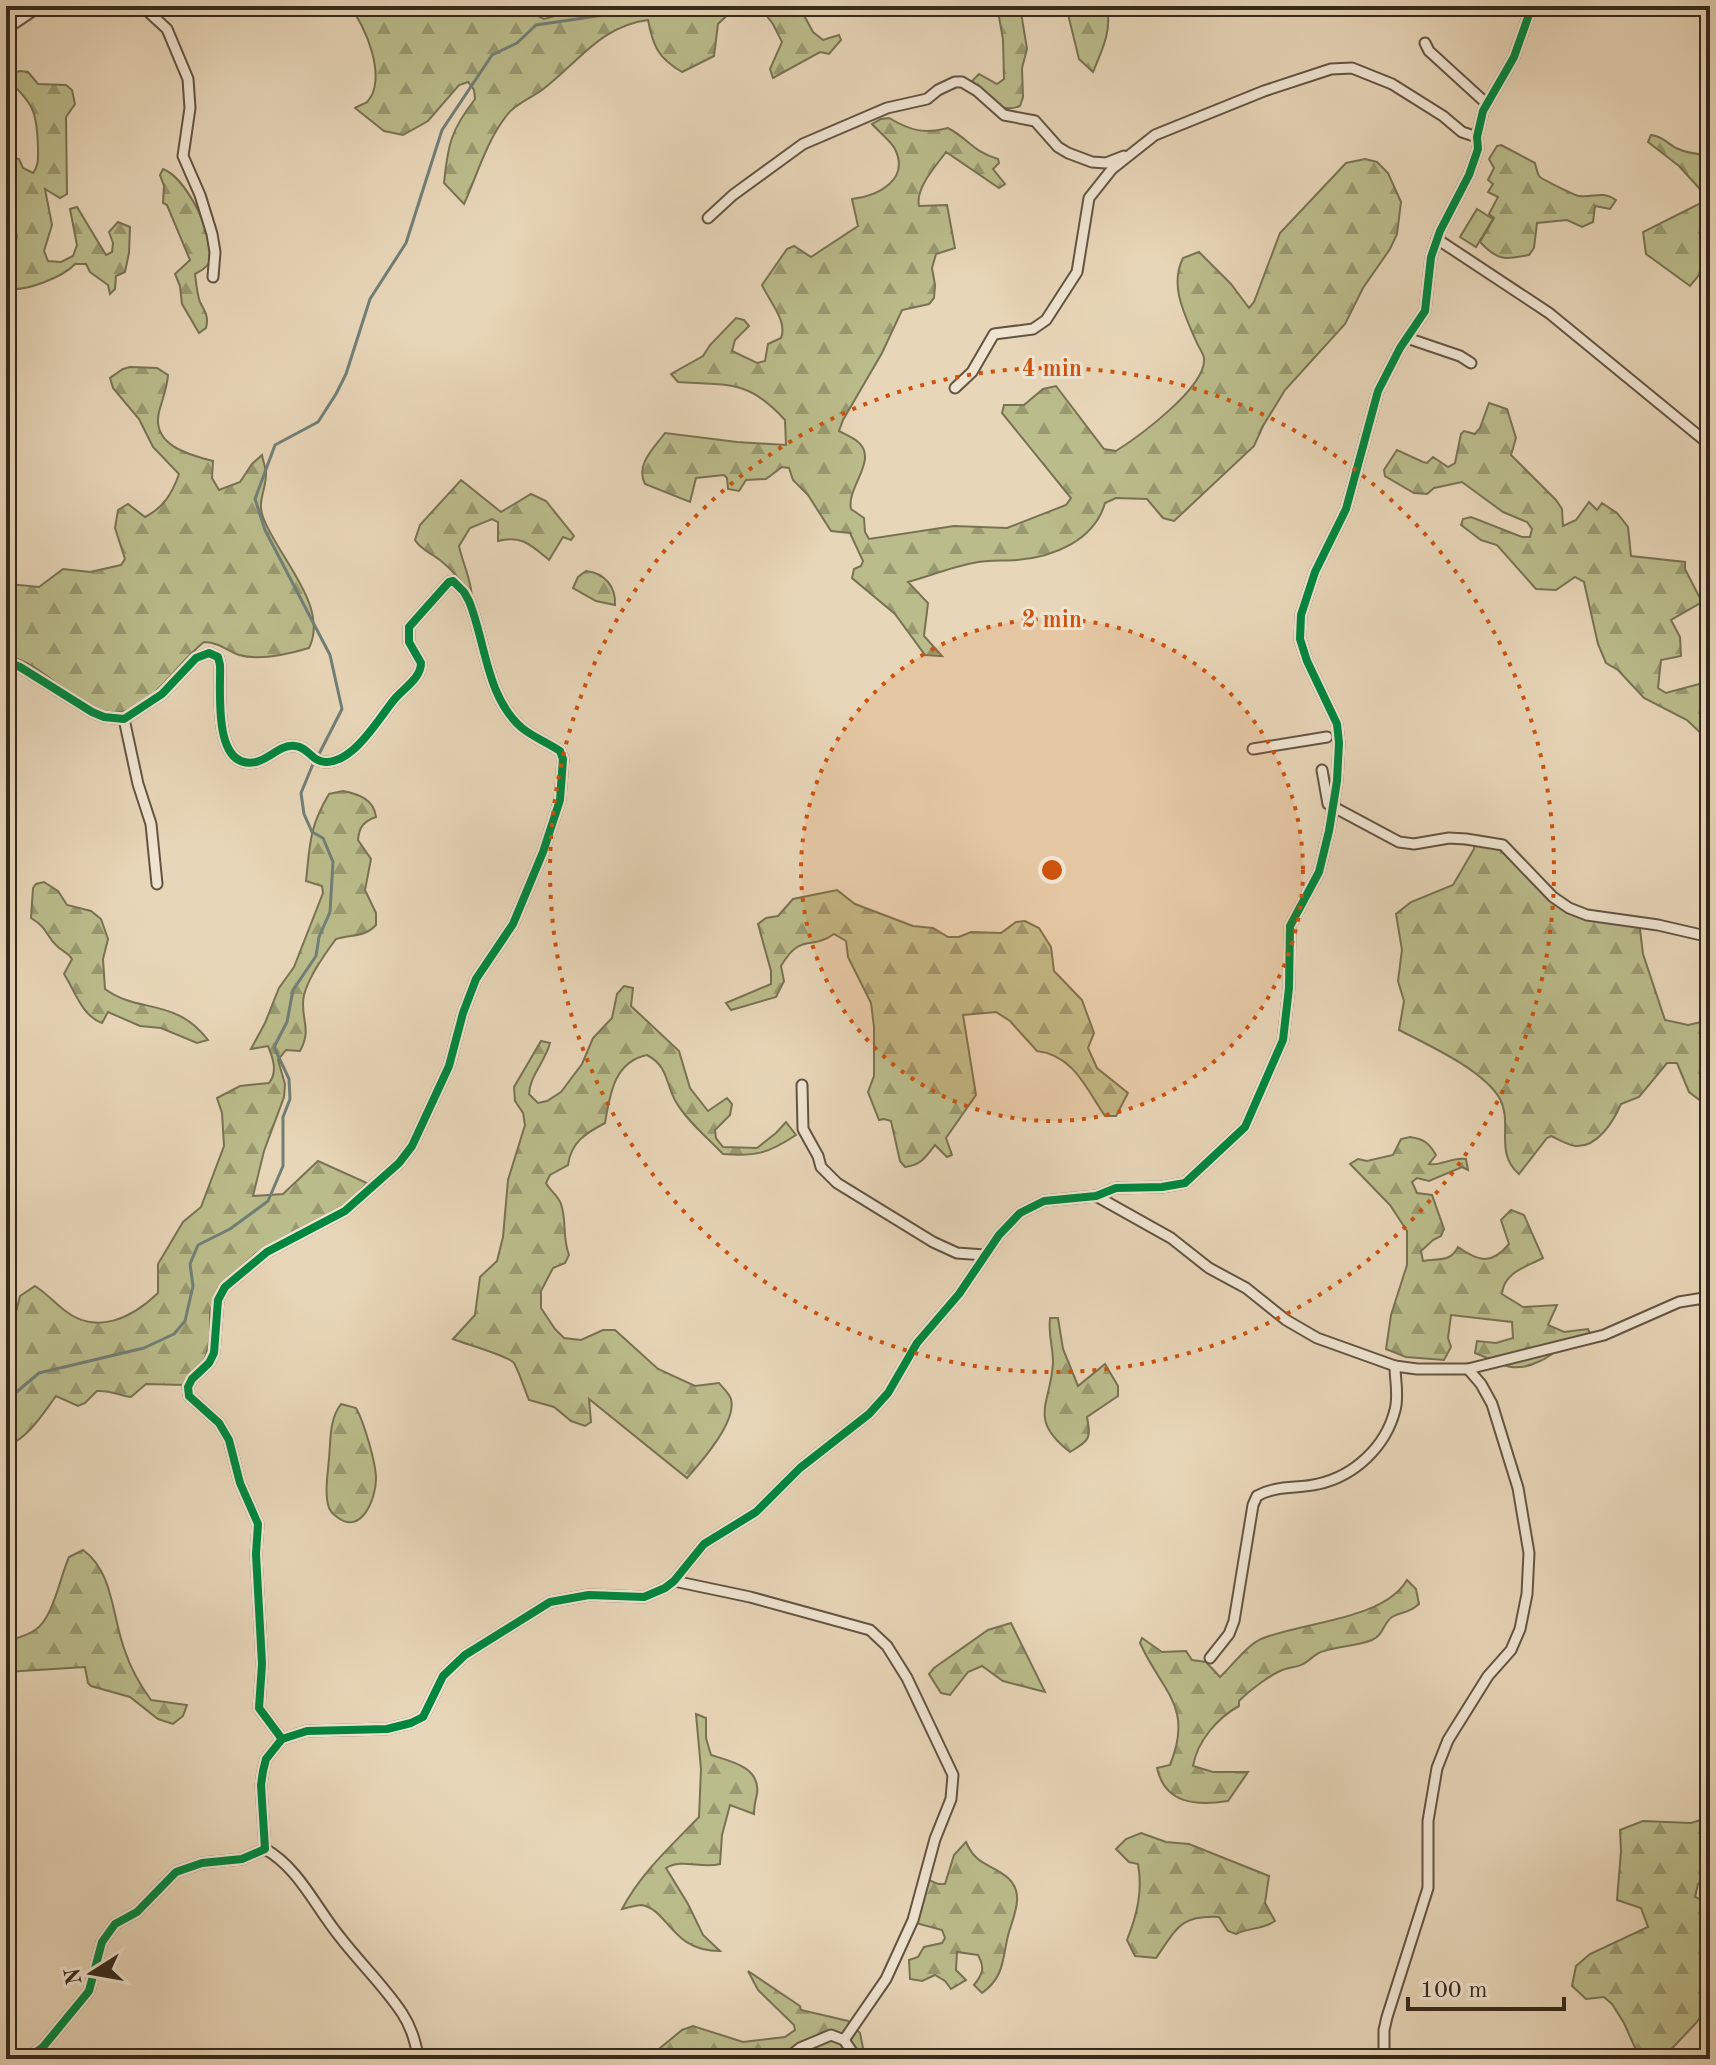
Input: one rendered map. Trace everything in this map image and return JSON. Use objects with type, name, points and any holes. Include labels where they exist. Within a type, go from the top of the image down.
[{"type":"street","points":[[6,29],[40,6]]},
{"type":"street","points":[[142,6],[167,29],[188,79],[190,108],[183,156],[212,234],[215,252],[213,277]]},
{"type":"street","points":[[265,1849],[263,1771],[266,1759],[282,1739],[307,1731],[387,1729],[411,1723],[423,1717],[443,1676],[465,1655],[550,1602],[589,1595],[644,1597],[654,1594],[674,1581],[704,1544],[756,1512],[800,1468],[852,1430],[876,1407],[888,1393],[908,1355],[959,1294],[1010,1223],[1035,1204],[1096,1196],[1116,1188],[1185,1183],[1245,1127],[1283,1040],[1289,988],[1290,926],[1319,872],[1333,808],[1339,757],[1337,724],[1307,661],[1299,627],[1315,572],[1346,509],[1378,391],[1425,311],[1431,257],[1437,239],[1469,175],[1487,104],[1514,57],[1532,6]]},
{"type":"street","points":[[1425,43],[1429,51],[1487,104]]},
{"type":"street","points":[[955,388],[972,372],[994,334],[1033,329],[1046,320],[1077,272],[1089,198],[1112,169],[1155,135],[1264,91],[1339,68],[1352,68],[1392,84],[1443,116],[1462,132],[1477,137]]},
{"type":"street","points":[[708,218],[733,195],[803,144],[887,108],[927,99],[955,82],[962,82],[977,91],[1004,115],[1035,121],[1058,147],[1081,159],[1106,163],[1135,151]]},
{"type":"street","points":[[1437,239],[1549,313],[1710,445]]},
{"type":"street","points":[[1407,338],[1460,356],[1471,363]]},
{"type":"street","points":[[6,661],[92,712],[124,719],[162,694],[196,658],[209,653],[218,657],[220,665],[223,738],[234,756],[242,761],[258,761],[296,746],[318,761],[331,762],[366,737],[394,699],[418,674],[421,663],[409,642],[409,627],[453,581],[469,601],[497,695],[508,714],[523,729],[560,751],[563,759],[560,800],[543,852],[513,924],[476,979],[449,1066],[406,1156],[345,1211],[288,1240],[233,1278],[218,1300],[214,1353],[188,1387],[189,1396],[219,1423],[229,1440],[240,1483],[258,1524],[256,1554],[262,1664],[259,1708],[282,1739]]},
{"type":"street","points":[[124,719],[138,784],[149,810],[157,884]]},
{"type":"street","points":[[1253,749],[1327,737]]},
{"type":"street","points":[[1322,770],[1328,804],[1399,842],[1414,844],[1449,838],[1503,845],[1541,887],[1569,908],[1607,919],[1658,925],[1710,937]]},
{"type":"street","points":[[802,1085],[803,1129],[821,1167],[837,1183],[933,1242],[957,1253],[985,1255]]},
{"type":"street","points":[[1096,1196],[1171,1238],[1209,1268],[1246,1288],[1286,1320],[1317,1338],[1395,1366],[1468,1369],[1604,1335],[1679,1302],[1710,1297]]},
{"type":"street","points":[[1210,1658],[1229,1634],[1234,1621],[1257,1496],[1275,1489],[1318,1484],[1359,1465],[1383,1436],[1395,1409],[1395,1366]]},
{"type":"street","points":[[1384,2059],[1387,2017],[1428,1888],[1428,1821],[1437,1768],[1448,1740],[1488,1676],[1511,1650],[1520,1629],[1527,1594],[1529,1553],[1518,1488],[1492,1404],[1468,1369]]},
{"type":"street","points":[[674,1581],[750,1597],[870,1630],[887,1646],[907,1678],[953,1775],[951,1799],[935,1839],[913,1920],[886,1979],[844,2040]]},
{"type":"street","points":[[27,2059],[43,2047],[89,1991],[102,1942],[115,1924],[137,1912],[176,1872],[202,1863],[242,1859],[265,1849]]},
{"type":"street","points":[[265,1849],[285,1863],[339,1937],[401,2012],[412,2030],[419,2059]]},
{"type":"street","points":[[786,2059],[800,2048],[831,2035],[844,2040],[857,2059]]},
{"type":"green space","points":[[348,6],[517,6],[544,19],[592,6],[737,6],[718,24],[714,56],[682,72],[667,62],[658,50],[648,20],[616,30],[590,47],[542,90],[510,111],[488,146],[464,204],[444,183],[452,138],[475,99],[474,90],[468,82],[459,85],[428,121],[403,135],[384,131],[355,108],[367,102],[373,93],[375,67],[362,25]]},
{"type":"green space","points":[[759,6],[799,6],[813,32],[823,40],[839,35],[841,40],[829,54],[820,52],[773,78],[770,69],[782,42]]},
{"type":"green space","points":[[997,6],[1020,6],[1027,49],[1022,68],[1023,97],[1020,106],[1012,108],[993,102],[972,81],[979,74],[997,84],[1004,79],[1003,39]]},
{"type":"green space","points":[[1066,6],[1107,6],[1107,32],[1093,72],[1079,59]]},
{"type":"green space","points":[[28,72],[38,84],[66,85],[72,90],[75,104],[66,117],[67,194],[60,198],[45,189],[52,225],[44,251],[48,261],[61,262],[73,256],[77,245],[70,209],[77,207],[106,255],[112,252],[109,232],[118,222],[130,227],[125,272],[116,276],[115,289],[110,294],[108,285],[90,272],[86,264],[75,264],[62,274],[33,286],[6,288],[6,254],[17,236],[6,219],[6,156],[19,159],[23,168],[33,173],[38,158],[33,111],[9,81],[9,74]]},
{"type":"green space","points":[[889,118],[918,130],[948,128],[982,152],[998,159],[999,163],[993,169],[1005,184],[999,188],[946,152],[920,192],[919,206],[947,205],[955,248],[936,254],[932,268],[934,298],[929,304],[902,310],[839,431],[863,448],[864,465],[853,492],[851,509],[864,518],[869,539],[954,526],[1007,528],[1066,505],[1071,498],[1002,413],[1004,405],[1024,405],[1043,389],[1056,386],[1104,449],[1116,451],[1169,410],[1195,383],[1202,370],[1204,358],[1183,311],[1178,290],[1183,258],[1199,252],[1231,284],[1249,308],[1280,233],[1346,163],[1365,159],[1377,162],[1388,173],[1401,202],[1397,234],[1363,288],[1345,324],[1285,390],[1254,446],[1174,521],[1163,518],[1147,499],[1116,498],[1105,503],[1092,528],[1058,551],[1017,560],[973,563],[908,582],[928,603],[924,636],[942,656],[925,655],[895,614],[852,578],[854,569],[861,566],[863,561],[850,533],[831,531],[808,495],[793,480],[789,468],[782,467],[766,479],[746,480],[739,491],[728,489],[724,475],[696,478],[690,502],[645,484],[642,470],[647,457],[665,433],[786,445],[785,420],[749,391],[725,385],[678,382],[671,374],[703,356],[736,318],[744,320],[749,326],[735,340],[732,351],[757,363],[765,361],[768,344],[781,338],[782,325],[762,285],[787,249],[794,246],[811,257],[858,226],[852,199],[881,190],[895,178],[899,160],[895,149],[872,124]]},
{"type":"green space","points":[[1651,135],[1684,151],[1710,154],[1710,262],[1690,286],[1646,254],[1643,232],[1709,199],[1679,166],[1648,142]]},
{"type":"green space","points":[[1501,145],[1535,163],[1539,176],[1566,190],[1579,196],[1602,195],[1616,200],[1610,209],[1595,206],[1593,222],[1582,227],[1567,220],[1537,223],[1534,248],[1529,255],[1497,256],[1480,242],[1494,218],[1489,214],[1498,197],[1488,192],[1493,184],[1488,180],[1494,168],[1489,159]]},
{"type":"green space","points":[[163,169],[180,183],[196,206],[211,246],[210,262],[195,274],[199,299],[207,320],[206,328],[199,333],[182,304],[175,274],[190,260],[167,205],[163,203],[164,186],[160,175]]},
{"type":"green space","points":[[1477,209],[1493,219],[1476,247],[1460,237]]},
{"type":"green space","points":[[130,367],[157,368],[168,375],[159,412],[161,433],[183,452],[213,461],[212,478],[219,490],[240,482],[262,455],[266,474],[261,506],[263,517],[307,598],[313,615],[314,632],[309,648],[265,657],[247,657],[204,642],[142,703],[124,712],[106,712],[73,696],[24,662],[6,656],[6,589],[9,584],[39,587],[63,569],[90,572],[121,565],[125,559],[115,528],[118,510],[128,504],[145,517],[162,505],[170,494],[179,474],[153,447],[139,419],[113,388],[110,378]]},
{"type":"green space","points":[[1489,403],[1507,409],[1516,438],[1511,455],[1556,500],[1562,509],[1563,526],[1576,520],[1589,502],[1597,510],[1602,503],[1617,513],[1628,527],[1631,556],[1685,562],[1685,569],[1702,602],[1671,620],[1680,637],[1681,656],[1661,660],[1658,688],[1666,693],[1710,681],[1710,742],[1687,720],[1644,698],[1618,670],[1606,663],[1598,644],[1584,582],[1575,577],[1556,590],[1536,589],[1497,545],[1481,540],[1461,525],[1463,519],[1471,517],[1522,537],[1530,537],[1532,529],[1527,522],[1503,512],[1462,482],[1434,488],[1427,494],[1414,493],[1385,476],[1384,470],[1397,450],[1427,463],[1433,457],[1448,467],[1455,463],[1461,434],[1464,431],[1475,434]]},
{"type":"green space","points":[[461,480],[501,512],[531,494],[546,501],[574,536],[571,540],[563,537],[549,560],[520,540],[498,541],[498,522],[492,519],[470,528],[459,546],[472,600],[454,573],[415,540],[420,525]]},
{"type":"green space","points":[[586,571],[608,582],[614,592],[615,605],[596,601],[573,588],[578,577]]},
{"type":"green space","points":[[343,791],[364,798],[375,811],[376,817],[363,825],[358,840],[371,859],[365,890],[376,913],[376,925],[362,934],[336,939],[309,980],[303,1003],[304,1043],[300,1051],[286,1050],[278,1060],[285,1084],[284,1097],[264,1151],[253,1196],[283,1194],[318,1161],[367,1183],[350,1202],[256,1253],[219,1287],[210,1313],[210,1341],[204,1361],[184,1385],[146,1384],[131,1397],[97,1391],[78,1406],[56,1396],[28,1431],[6,1447],[6,1331],[12,1328],[20,1296],[35,1286],[76,1318],[101,1323],[125,1316],[148,1302],[158,1293],[158,1264],[183,1222],[201,1207],[224,1146],[222,1113],[217,1098],[240,1086],[269,1083],[272,1079],[274,1065],[268,1046],[251,1049],[279,988],[294,967],[323,893],[322,886],[306,881],[312,836],[329,794]]},
{"type":"green space","points":[[1475,838],[1506,843],[1553,894],[1587,914],[1639,921],[1643,954],[1665,1020],[1688,1025],[1710,1020],[1704,1028],[1710,1031],[1710,1108],[1689,1092],[1677,1063],[1667,1063],[1639,1097],[1621,1104],[1609,1125],[1591,1143],[1575,1146],[1551,1136],[1519,1174],[1512,1166],[1505,1148],[1504,1109],[1492,1088],[1469,1068],[1399,1030],[1404,1001],[1398,981],[1402,950],[1396,914],[1411,902],[1453,885],[1474,849]]},
{"type":"green space","points":[[44,882],[58,891],[67,905],[91,911],[101,919],[108,939],[103,959],[105,989],[118,997],[183,1017],[208,1040],[197,1043],[161,1028],[140,1026],[108,1012],[102,1023],[89,1015],[64,974],[72,959],[31,918],[33,888]]},
{"type":"green space","points":[[837,890],[855,904],[913,926],[933,928],[948,937],[971,932],[1001,933],[1016,922],[1025,921],[1039,928],[1051,947],[1054,971],[1082,1000],[1094,1033],[1088,1048],[1097,1068],[1128,1093],[1116,1116],[1105,1116],[1085,1084],[1069,1066],[1060,1059],[1037,1051],[1010,1021],[996,1012],[963,1015],[976,1095],[946,1138],[952,1155],[947,1157],[935,1145],[926,1157],[905,1167],[900,1161],[891,1121],[879,1120],[868,1092],[874,1076],[871,1003],[848,957],[846,941],[834,934],[794,949],[781,966],[784,981],[776,997],[731,1010],[726,1003],[771,984],[771,971],[758,924],[766,918],[778,916],[793,899]]},
{"type":"green space","points":[[624,986],[633,988],[631,1006],[679,1051],[690,1088],[708,1111],[727,1098],[732,1104],[730,1115],[715,1130],[716,1138],[723,1147],[757,1148],[786,1122],[796,1135],[761,1152],[723,1154],[681,1109],[663,1070],[647,1055],[627,1064],[612,1091],[605,1123],[580,1139],[572,1150],[568,1165],[550,1175],[546,1183],[561,1204],[569,1255],[565,1263],[553,1268],[541,1291],[541,1308],[555,1329],[564,1338],[581,1340],[603,1330],[615,1330],[658,1369],[695,1386],[719,1383],[731,1399],[729,1419],[723,1430],[687,1478],[589,1399],[591,1422],[585,1426],[571,1421],[554,1407],[529,1400],[516,1367],[510,1360],[453,1339],[475,1315],[480,1277],[497,1261],[503,1237],[508,1180],[525,1125],[523,1113],[515,1101],[514,1087],[541,1041],[550,1043],[529,1094],[538,1103],[561,1092],[582,1064],[593,1038],[612,1018],[617,994]]},
{"type":"green space","points":[[1410,1137],[1423,1140],[1436,1155],[1429,1164],[1466,1159],[1468,1170],[1462,1167],[1429,1181],[1417,1178],[1412,1182],[1417,1193],[1432,1195],[1444,1229],[1441,1236],[1421,1251],[1423,1261],[1447,1258],[1458,1247],[1478,1258],[1496,1256],[1509,1244],[1501,1220],[1511,1210],[1524,1215],[1543,1258],[1511,1275],[1502,1294],[1523,1307],[1557,1305],[1548,1325],[1564,1332],[1588,1329],[1593,1340],[1557,1351],[1530,1365],[1507,1366],[1475,1353],[1477,1341],[1496,1343],[1513,1338],[1512,1322],[1451,1315],[1448,1338],[1451,1347],[1444,1360],[1406,1357],[1386,1349],[1391,1315],[1407,1265],[1407,1231],[1390,1205],[1350,1164],[1358,1159],[1367,1161],[1393,1155],[1401,1139]]},
{"type":"green space","points":[[1050,1318],[1058,1318],[1063,1349],[1078,1386],[1105,1364],[1118,1386],[1118,1396],[1087,1417],[1088,1438],[1070,1452],[1049,1430],[1045,1420],[1053,1362]]},
{"type":"green space","points":[[341,1404],[356,1408],[369,1443],[376,1479],[366,1513],[353,1522],[346,1522],[332,1513],[327,1496],[331,1430]]},
{"type":"green space","points":[[83,1550],[101,1570],[127,1658],[151,1700],[187,1705],[183,1716],[173,1724],[158,1719],[130,1697],[91,1686],[85,1667],[6,1672],[6,1642],[28,1634],[41,1625],[47,1617],[69,1557]]},
{"type":"green space","points":[[1407,1580],[1416,1589],[1419,1604],[1392,1617],[1376,1638],[1321,1652],[1301,1665],[1274,1674],[1243,1697],[1239,1706],[1209,1732],[1193,1766],[1213,1772],[1248,1772],[1228,1801],[1194,1802],[1175,1796],[1167,1789],[1157,1768],[1170,1765],[1177,1745],[1177,1713],[1140,1643],[1142,1638],[1162,1652],[1186,1651],[1192,1660],[1206,1662],[1220,1677],[1255,1642],[1278,1633],[1362,1612],[1396,1593]]},
{"type":"green space","points":[[1011,1623],[1045,1692],[1003,1681],[982,1666],[968,1672],[950,1695],[941,1693],[929,1674],[934,1668],[988,1630]]},
{"type":"green space","points":[[696,1714],[706,1718],[706,1738],[711,1755],[743,1767],[754,1777],[757,1785],[754,1814],[730,1805],[722,1835],[720,1864],[679,1864],[666,1868],[703,1935],[720,1951],[703,1949],[680,1938],[650,1908],[641,1905],[622,1909],[647,1872],[699,1817],[701,1769]]},
{"type":"green space","points":[[1710,1817],[1710,1872],[1698,1884],[1695,1897],[1710,1903],[1710,2003],[1662,2059],[1640,2059],[1612,2004],[1604,1997],[1586,1999],[1572,1986],[1576,1966],[1590,1954],[1648,1927],[1641,1908],[1617,1900],[1620,1830],[1643,1821],[1691,1823]]},
{"type":"green space","points":[[1141,1833],[1166,1842],[1189,1844],[1269,1876],[1265,1903],[1275,1921],[1236,1934],[1228,1931],[1219,1917],[1196,1918],[1175,1931],[1156,1958],[1135,1956],[1127,1940],[1138,1903],[1138,1864],[1129,1862],[1116,1849],[1126,1839]]},
{"type":"green space","points":[[966,1842],[975,1856],[1008,1878],[1017,1897],[1002,1965],[995,1980],[982,1993],[974,1985],[982,1971],[978,1955],[957,1952],[956,1970],[966,1980],[951,1989],[935,1975],[922,1981],[910,1979],[909,1960],[918,1957],[924,1947],[942,1943],[945,1938],[942,1930],[916,1923],[929,1880],[945,1884],[954,1855]]},
{"type":"green space","points":[[748,1971],[800,2006],[801,2010],[848,2021],[860,2033],[863,2048],[872,2059],[770,2059],[768,2052],[713,2060],[659,2049],[682,2030],[693,2026],[743,2042],[785,2037],[795,2030],[794,2025],[758,1990]]},
{"type":"waterway","points":[[318,756],[342,709],[330,655],[265,530],[255,499],[275,445],[318,422],[336,394],[346,374],[370,299],[406,243],[442,130],[492,55],[517,43],[536,25],[604,15],[613,6]]},
{"type":"waterway","points":[[6,1405],[39,1373],[144,1348],[174,1334],[185,1321],[193,1286],[190,1264],[198,1245],[230,1229],[268,1201],[283,1166],[283,1117],[290,1099],[289,1079],[274,1047],[287,1022],[293,990],[316,956],[319,937],[330,912],[333,862],[323,838],[312,832],[304,814],[301,793],[313,764]]},
{"type":"cycle path","points":[[27,2059],[43,2047],[89,1991],[102,1942],[115,1924],[137,1912],[176,1872],[202,1863],[242,1859],[265,1849],[263,1771],[266,1759],[282,1739],[307,1731],[387,1729],[411,1723],[423,1717],[443,1676],[465,1655],[550,1602],[589,1595],[644,1597],[665,1588],[704,1544],[756,1512],[800,1468],[869,1414],[888,1393],[917,1343],[959,1294],[999,1235],[1020,1213],[1044,1201],[1096,1196],[1116,1188],[1185,1183],[1245,1127],[1283,1040],[1289,988],[1290,926],[1319,872],[1337,781],[1337,724],[1307,661],[1300,639],[1301,615],[1315,572],[1346,509],[1378,391],[1400,348],[1425,311],[1431,257],[1440,231],[1469,175],[1478,149],[1477,137],[1483,111],[1514,57],[1532,6]]},
{"type":"cycle path","points":[[6,661],[92,712],[124,719],[162,694],[196,658],[209,653],[218,657],[220,665],[222,726],[232,754],[242,761],[256,762],[285,747],[295,746],[327,762],[347,755],[356,747],[415,679],[421,663],[409,642],[409,627],[453,581],[469,601],[488,669],[501,701],[522,728],[560,751],[563,759],[560,800],[543,852],[513,924],[476,979],[449,1066],[412,1146],[399,1163],[345,1211],[267,1252],[225,1287],[218,1300],[214,1353],[188,1387],[189,1396],[219,1423],[229,1440],[240,1483],[258,1524],[256,1554],[262,1664],[259,1708],[282,1739]]}]
